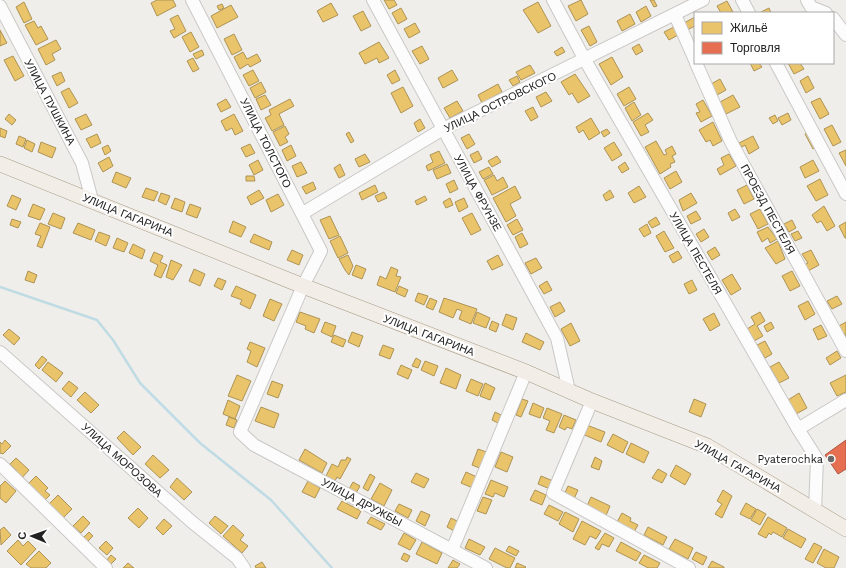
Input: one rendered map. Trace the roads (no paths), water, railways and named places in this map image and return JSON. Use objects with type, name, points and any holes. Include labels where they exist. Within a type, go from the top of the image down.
[{"type":"main road","name":"УЛИЦА ГАГАРИНА","points":[[0,164],[303,286],[526,372],[592,401],[707,446],[846,529]]},
{"type":"street","name":"УЛИЦА ТОЛСТОГО","points":[[192,0],[303,213],[321,251],[303,286]]},
{"type":"street","name":"УЛИЦА ФРУНЗЕ","points":[[372,0],[557,338],[569,391]]},
{"type":"street","name":"УЛИЦА ПЕСТЕЛЯ","points":[[553,0],[585,60],[798,429],[817,459],[815,511]]},
{"type":"street","name":"УЛИЦА ОСТРОВСКОГО","points":[[303,213],[443,129],[585,60],[703,0]]},
{"type":"street","points":[[742,0],[748,12]]},
{"type":"street","points":[[807,0],[811,6],[824,12]]},
{"type":"street","name":"УЛИЦА ПУШКИНА","points":[[0,6],[82,163],[92,200]]},
{"type":"street","points":[[675,15],[694,58]]},
{"type":"street","points":[[834,19],[846,35]]},
{"type":"street","name":"ПРОЕЗД ПЕСТЕЛЯ","points":[[696,64],[731,142],[846,351]]},
{"type":"street","points":[[777,64],[846,194]]},
{"type":"street","name":"УЛИЦА ДРУЖБЫ","points":[[303,286],[240,432],[254,445],[486,568]]},
{"type":"street","name":"УЛИЦА МОРОЗОВА","points":[[0,352],[189,519],[237,558],[244,568]]},
{"type":"street","points":[[452,550],[526,372]]},
{"type":"street","points":[[798,429],[846,400]]},
{"type":"street","points":[[592,401],[553,493],[689,568]]},
{"type":"street","points":[[0,464],[106,568]]},
{"type":"waterway","points":[[0,287],[97,320],[113,340],[140,383],[200,443],[271,500],[332,568]]},
{"type":"place","name":"Pyaterochka","points":[[831,459]]}]
